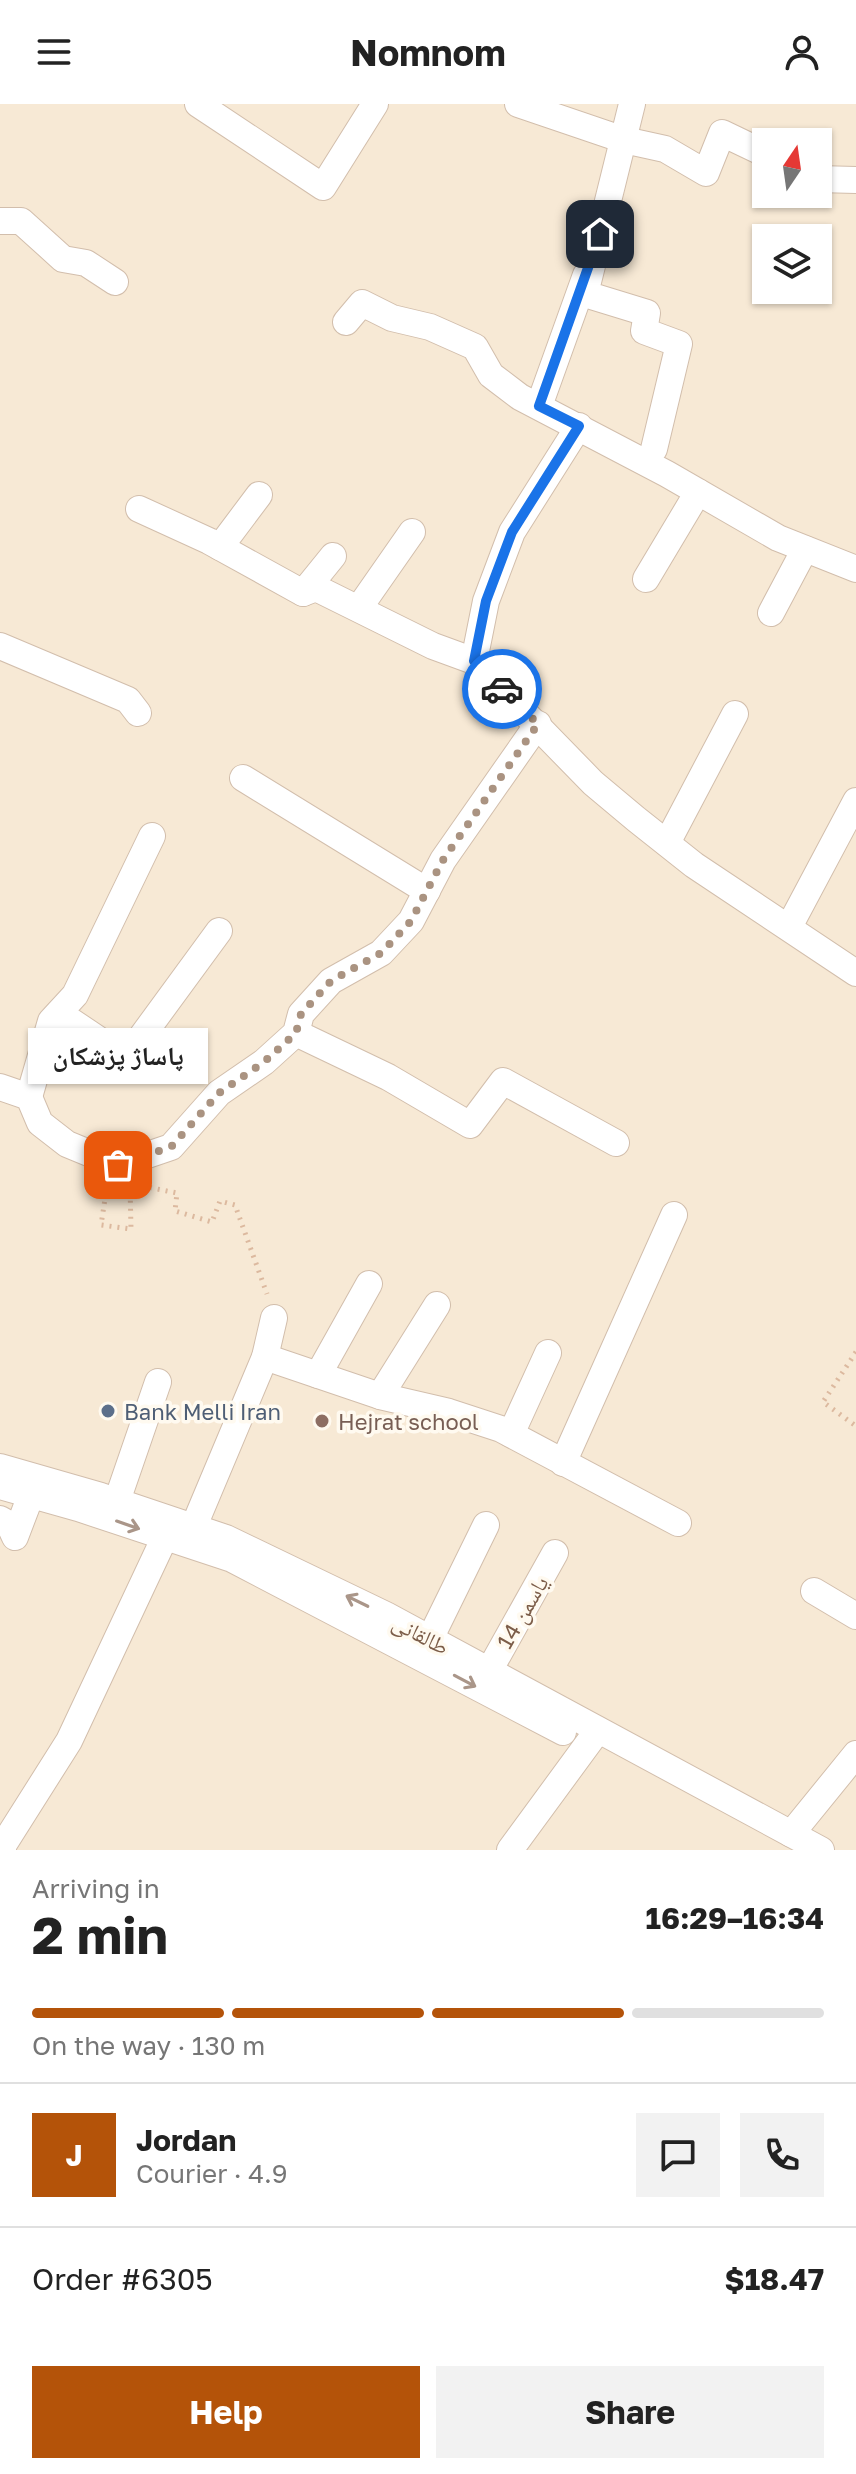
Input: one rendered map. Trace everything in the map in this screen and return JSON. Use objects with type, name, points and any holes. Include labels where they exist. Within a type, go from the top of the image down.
[{"type":"street","points":[[198,104],[323,187],[375,104]]},
{"type":"street","points":[[518,104],[624,140],[665,149],[706,173],[722,133],[752,147]]},
{"type":"street","points":[[632,104],[585,294],[647,313],[644,331],[679,344],[654,449]]},
{"type":"street","points":[[832,179],[856,180]]},
{"type":"street","points":[[0,221],[21,221],[63,259],[86,263],[115,282]]},
{"type":"street","points":[[539,406],[600,234]]},
{"type":"street","points":[[346,322],[362,303],[392,318],[430,327],[475,347],[491,375],[520,397],[579,426],[778,538],[856,569]]},
{"type":"street","points":[[474,661],[486,601],[512,532],[579,426]]},
{"type":"street","points":[[646,579],[698,492]]},
{"type":"street","points":[[220,547],[259,495]]},
{"type":"street","points":[[139,509],[220,547],[303,593]]},
{"type":"street","points":[[359,608],[412,532]]},
{"type":"street","points":[[771,613],[805,549]]},
{"type":"street","points":[[303,593],[333,556]]},
{"type":"street","points":[[303,593],[316,588],[433,646],[474,661],[593,783],[694,865],[856,973]]},
{"type":"street","points":[[0,646],[128,700],[138,713]]},
{"type":"street","points":[[667,843],[735,714]]},
{"type":"street","points":[[152,836],[75,995],[51,1021],[29,1097],[40,1123],[67,1144],[118,1165],[171,1147],[219,1093],[264,1062],[296,1033],[301,1014],[331,981],[381,953],[411,921],[443,860],[538,724]]},
{"type":"street","points":[[243,778],[427,891]]},
{"type":"street","points":[[789,927],[856,801]]},
{"type":"street","points":[[59,1013],[126,1058],[219,931]]},
{"type":"street","points":[[296,1033],[388,1077],[470,1125],[503,1081],[616,1143]]},
{"type":"street","points":[[0,1087],[29,1097]]},
{"type":"street","points":[[563,1463],[674,1215]]},
{"type":"street","points":[[318,1375],[369,1284]]},
{"type":"street","points":[[380,1396],[437,1305]]},
{"type":"street","points":[[2,1848],[69,1741],[265,1357],[274,1318]]},
{"type":"street","points":[[511,1434],[548,1353]]},
{"type":"street","points":[[265,1357],[380,1396],[449,1412],[511,1434],[678,1523]]},
{"type":"street","points":[[117,1501],[158,1382]]},
{"type":"street","name":"طالقانی","points":[[0,1467],[117,1501],[177,1528],[232,1559],[593,1737],[792,1842],[821,1850]]},
{"type":"street","name":"طالقانی","points":[[0,1486],[226,1538],[430,1639],[489,1671],[593,1737]]},
{"type":"street","points":[[0,1519],[9,1524],[15,1537],[31,1495]]},
{"type":"street","points":[[430,1639],[486,1525]]},
{"type":"street","name":"یاسمن 14","points":[[489,1671],[555,1553]]},
{"type":"street","points":[[814,1591],[856,1616]]},
{"type":"street","points":[[510,1850],[593,1737]]},
{"type":"street","points":[[792,1842],[856,1754]]},
{"type":"path","points":[[120,1177],[130,1183],[177,1193],[175,1211],[212,1222],[220,1201],[235,1205],[274,1318]]},
{"type":"path","points":[[108,1184],[101,1225],[131,1229],[130,1183]]},
{"type":"path","points":[[856,1352],[823,1402],[856,1426]]},
{"type":"shaded area","points":[[0,104],[856,104],[856,1850],[0,1850]]},
{"type":"way so far","points":[[118,1165],[171,1147],[219,1093],[264,1062],[296,1033],[301,1014],[331,981],[381,953],[411,921],[443,860],[538,724],[502,689]]},
{"type":"place","name":"پاساژ پزشکان","points":[[118,1165]]},
{"type":"place","name":"Bank Melli Iran","points":[[108,1411]]},
{"type":"place","name":"Hejrat school","points":[[322,1421]]},
{"type":"route","points":[[502,689],[474,661],[486,601],[512,532],[579,426],[539,406],[600,234]]}]
